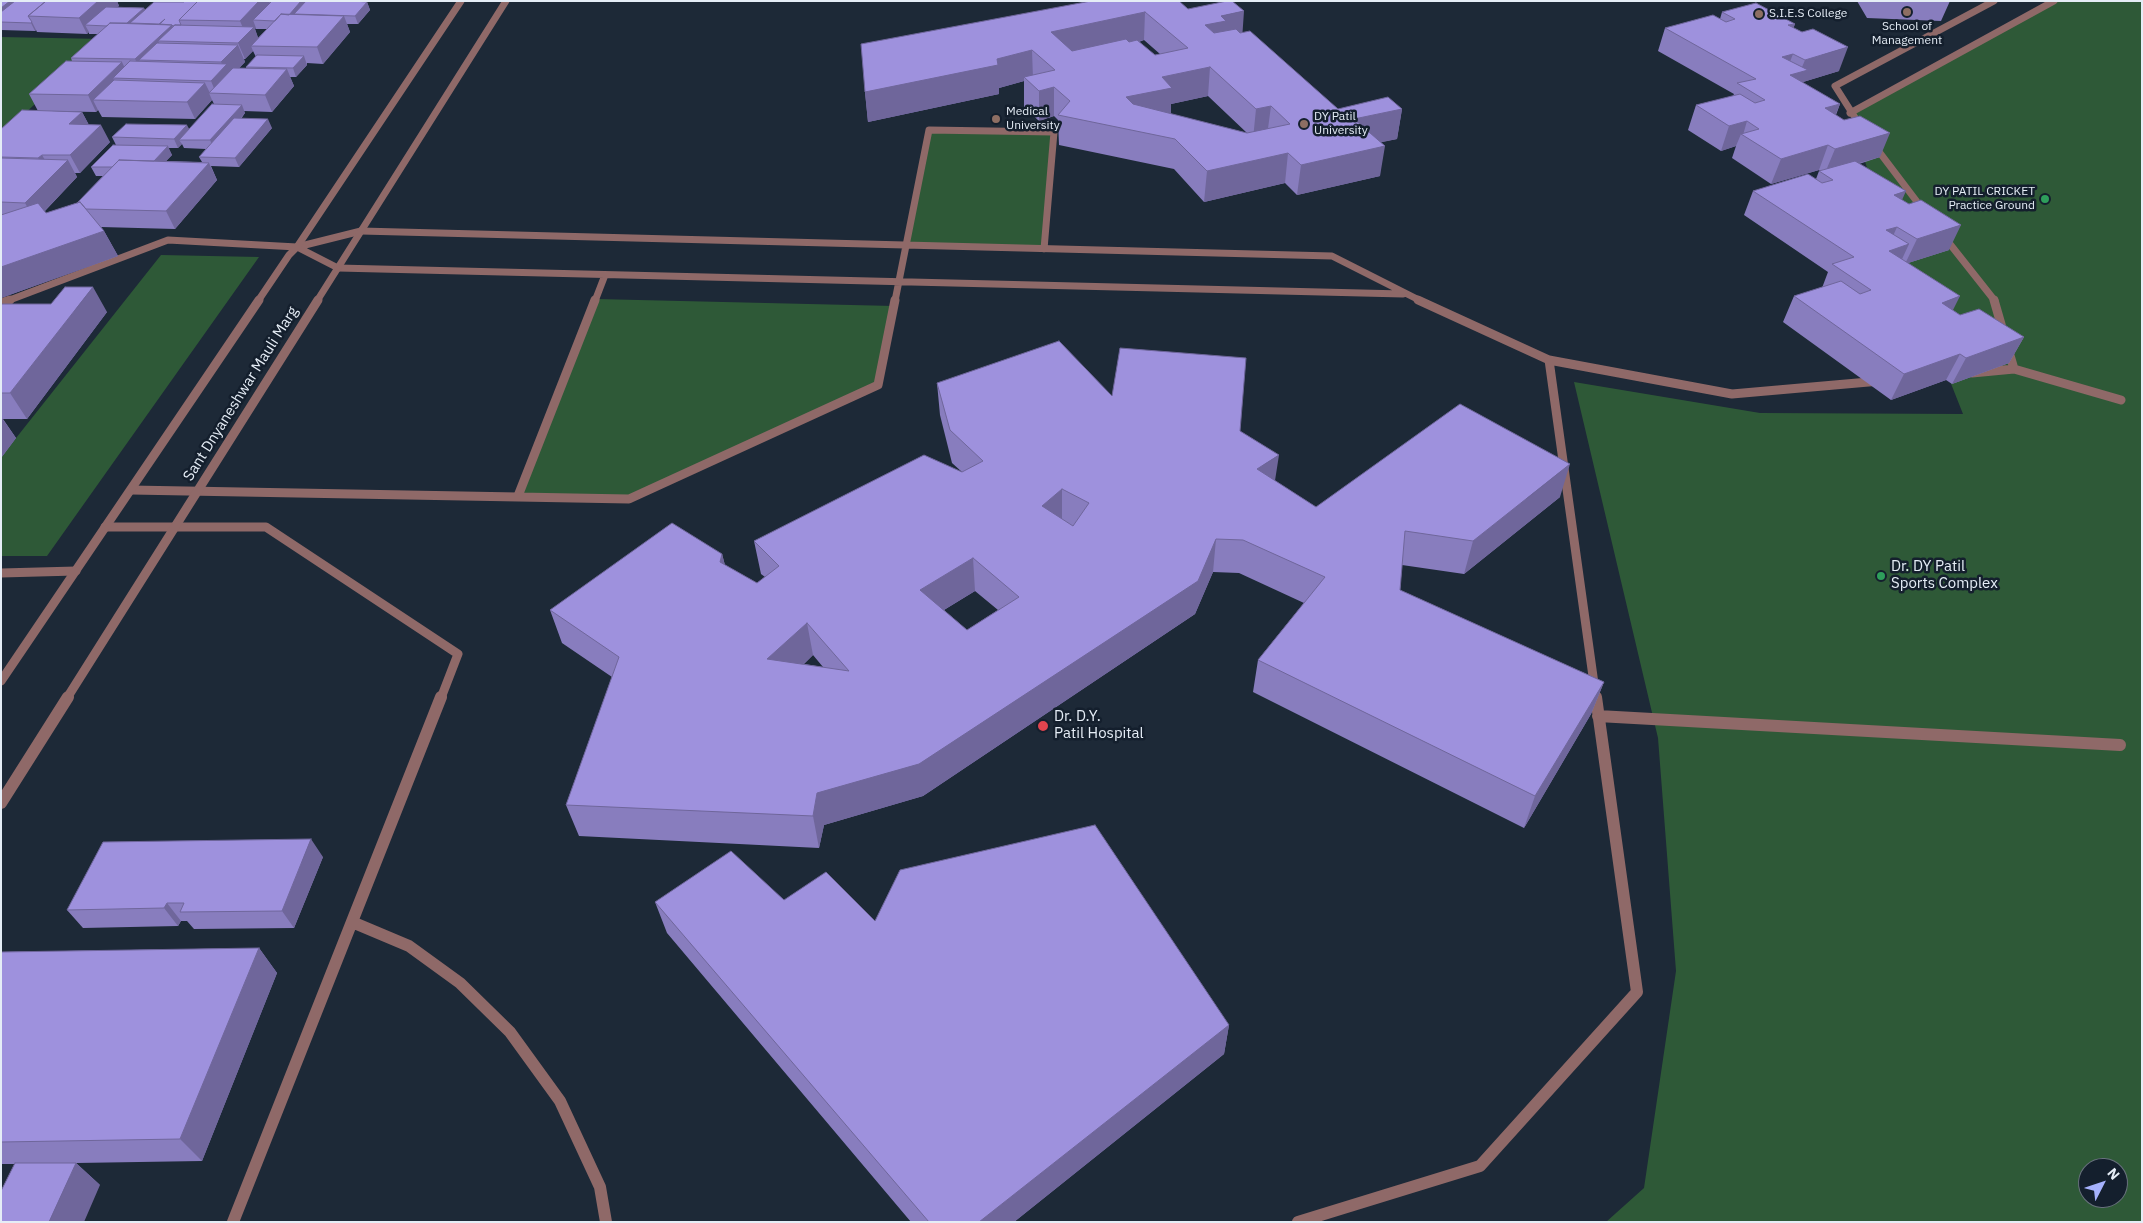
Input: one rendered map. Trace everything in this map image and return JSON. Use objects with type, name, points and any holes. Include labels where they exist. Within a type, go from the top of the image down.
[{"type":"street","points":[[1,681],[297,247],[461,1]]},
{"type":"street","name":"Sant Dnyaneshwar Mauli Marg","points":[[1,803],[506,1]]},
{"type":"street","points":[[1932,222],[1850,113],[1835,86],[1994,1]]},
{"type":"street","points":[[1850,113],[2054,1]]},
{"type":"street","points":[[131,490],[629,499],[878,385],[929,130],[1054,132],[1044,249]]},
{"type":"street","points":[[1938,229],[1997,302],[2014,369]]},
{"type":"street","points":[[1,303],[168,240],[297,247],[361,231],[1332,256],[1406,294],[1549,360],[1732,394],[1888,380]]},
{"type":"street","points":[[297,247],[338,268],[1406,294]]},
{"type":"street","points":[[518,496],[605,275]]},
{"type":"street","points":[[1298,1222],[1480,1166],[1636,992],[1549,360]]},
{"type":"street","points":[[1966,374],[2014,369],[2121,400]]},
{"type":"street","points":[[105,527],[266,527],[458,654],[233,1222]]},
{"type":"street","points":[[1,573],[76,570]]},
{"type":"street","points":[[1598,716],[2120,745]]},
{"type":"street","points":[[352,922],[409,946],[460,983],[510,1032],[560,1101],[600,1187],[606,1222]]},
{"type":"green space","name":"Dr. DY Patil Sports Complex","points":[[2054,1],[2142,1],[2142,1222],[1606,1222],[1644,1188],[1676,971],[1658,738],[1574,382],[1760,413],[1963,414],[1872,184],[1850,113]]},
{"type":"green space","points":[[1,37],[104,39],[1,136]]},
{"type":"green space","points":[[929,130],[1054,132],[1044,249],[905,244]]},
{"type":"green space","points":[[161,255],[259,257],[47,556],[1,556],[1,457]]},
{"type":"green space","points":[[596,299],[894,306],[878,385],[629,499],[518,496]]},
{"type":"building","points":[[1,1],[10,1],[1,8]]},
{"type":"building","points":[[15,1],[46,1],[28,16],[31,23],[1,22],[1,12]]},
{"type":"building","points":[[46,1],[98,1],[79,18],[28,16]]},
{"type":"building","points":[[198,1],[179,20],[181,25],[160,24],[165,19],[159,24],[130,23],[154,2]]},
{"type":"building","points":[[198,1],[259,1],[240,21],[179,20]]},
{"type":"building","points":[[272,1],[301,1],[289,15],[281,14],[275,21],[253,20]]},
{"type":"building","points":[[306,1],[367,2],[355,16],[294,14]]},
{"type":"building","points":[[1091,1],[1179,1],[1188,9],[1232,1],[1244,11],[1221,16],[1226,21],[1205,25],[1214,33],[1236,29],[1240,33],[1250,31],[1338,109],[1388,97],[1402,109],[1354,119],[1385,146],[1301,165],[1288,153],[1207,171],[1175,139],[1058,115],[1070,101],[1054,87],[1039,91],[1024,77],[1055,70],[1032,50],[997,59],[998,65],[865,92],[861,44]],"holes":[[[1145,12],[1188,48],[1155,55],[1137,40],[1129,42],[1126,39],[1072,51],[1051,32]],[[1210,67],[1256,109],[1271,106],[1290,124],[1247,133],[1133,104],[1126,97],[1172,88],[1162,77]]]},
{"type":"building","points":[[1756,3],[1795,24],[1788,25],[1802,32],[1813,29],[1848,47],[1805,60],[1793,54],[1782,57],[1808,70],[1790,75],[1840,104],[1825,108],[1844,120],[1860,116],[1890,133],[1835,149],[1828,145],[1781,159],[1741,134],[1759,129],[1747,121],[1729,126],[1696,105],[1740,94],[1755,103],[1765,100],[1737,83],[1756,79],[1665,28],[1713,15],[1726,22],[1735,19],[1722,12]]},
{"type":"building","points":[[106,7],[144,8],[127,23],[110,23],[107,26],[85,25]]},
{"type":"building","points":[[281,14],[344,16],[317,47],[251,46]]},
{"type":"building","points":[[110,23],[172,25],[135,59],[71,58]]},
{"type":"building","points":[[175,25],[254,27],[238,43],[158,41]]},
{"type":"building","points":[[157,43],[238,45],[221,62],[139,60]]},
{"type":"building","points":[[257,55],[304,56],[293,68],[246,67]]},
{"type":"building","points":[[66,61],[122,62],[88,95],[29,94]]},
{"type":"building","points":[[130,61],[227,64],[211,81],[113,78]]},
{"type":"building","points":[[233,68],[287,69],[265,95],[209,93]]},
{"type":"building","points":[[114,80],[205,83],[187,102],[93,100]]},
{"type":"building","points":[[212,104],[242,105],[210,140],[179,140]]},
{"type":"building","points":[[22,110],[82,112],[69,124],[101,125],[70,155],[42,155],[38,158],[1,157],[1,129]]},
{"type":"building","points":[[234,118],[268,119],[235,158],[199,157]]},
{"type":"building","points":[[126,124],[187,125],[174,139],[112,137]]},
{"type":"building","points":[[113,145],[168,146],[154,161],[119,160],[112,167],[91,167]]},
{"type":"building","points":[[1,158],[68,160],[25,203],[1,202]]},
{"type":"building","points":[[119,160],[209,163],[166,211],[86,209],[80,202],[77,203]]},
{"type":"building","points":[[1855,161],[1906,191],[1894,195],[1909,204],[1921,200],[1961,225],[1917,239],[1897,227],[1886,230],[1909,244],[1889,251],[1960,296],[1942,303],[1960,315],[1979,309],[2024,337],[1966,358],[1960,354],[1904,374],[1794,296],[1841,281],[1860,294],[1871,290],[1832,264],[1854,257],[1753,191],[1808,174],[1822,183],[1833,180],[1819,171]]},
{"type":"building","points":[[80,202],[104,231],[1,267],[1,215],[38,203],[46,213]]},
{"type":"building","points":[[65,287],[93,287],[10,393],[1,393],[1,304],[51,304]]},
{"type":"building","points":[[1059,341],[1112,396],[1120,348],[1246,358],[1240,431],[1279,455],[1257,469],[1316,507],[1460,404],[1570,464],[1473,541],[1405,531],[1400,590],[1604,682],[1535,796],[1258,660],[1325,577],[1243,540],[1216,539],[1198,581],[919,764],[817,793],[813,816],[566,805],[619,657],[550,610],[672,523],[722,554],[720,562],[757,583],[779,566],[754,541],[924,455],[962,472],[983,461],[950,430],[937,383]],"holes":[[[1062,489],[1089,503],[1073,526],[1042,506]],[[973,558],[1019,597],[967,630],[920,590]],[[807,623],[849,671],[767,659]]]},
{"type":"building","points":[[1095,825],[1229,1025],[979,1222],[929,1222],[655,902],[731,851],[784,900],[826,872],[875,921],[900,870]]},
{"type":"building","points":[[311,839],[282,911],[180,912],[184,903],[167,903],[164,908],[67,910],[103,842]]},
{"type":"building","points":[[259,948],[180,1139],[1,1142],[1,952]]},
{"type":"building","points":[[15,1163],[76,1163],[49,1222],[1,1222],[1,1191]]},
{"type":"place","name":"School of Management","points":[[1907,12]]},
{"type":"place","name":"S.I.E.S College","points":[[1759,14]]},
{"type":"place","name":"Medical University","points":[[996,119]]},
{"type":"place","name":"DY Patil University","points":[[1304,124]]},
{"type":"place","name":"DY PATIL CRICKET Practice Ground","points":[[2045,199]]},
{"type":"place","name":"Dr. DY Patil Sports Complex","points":[[1881,576]]},
{"type":"place","name":"Dr. D.Y. Patil Hospital","points":[[1043,726]]}]
